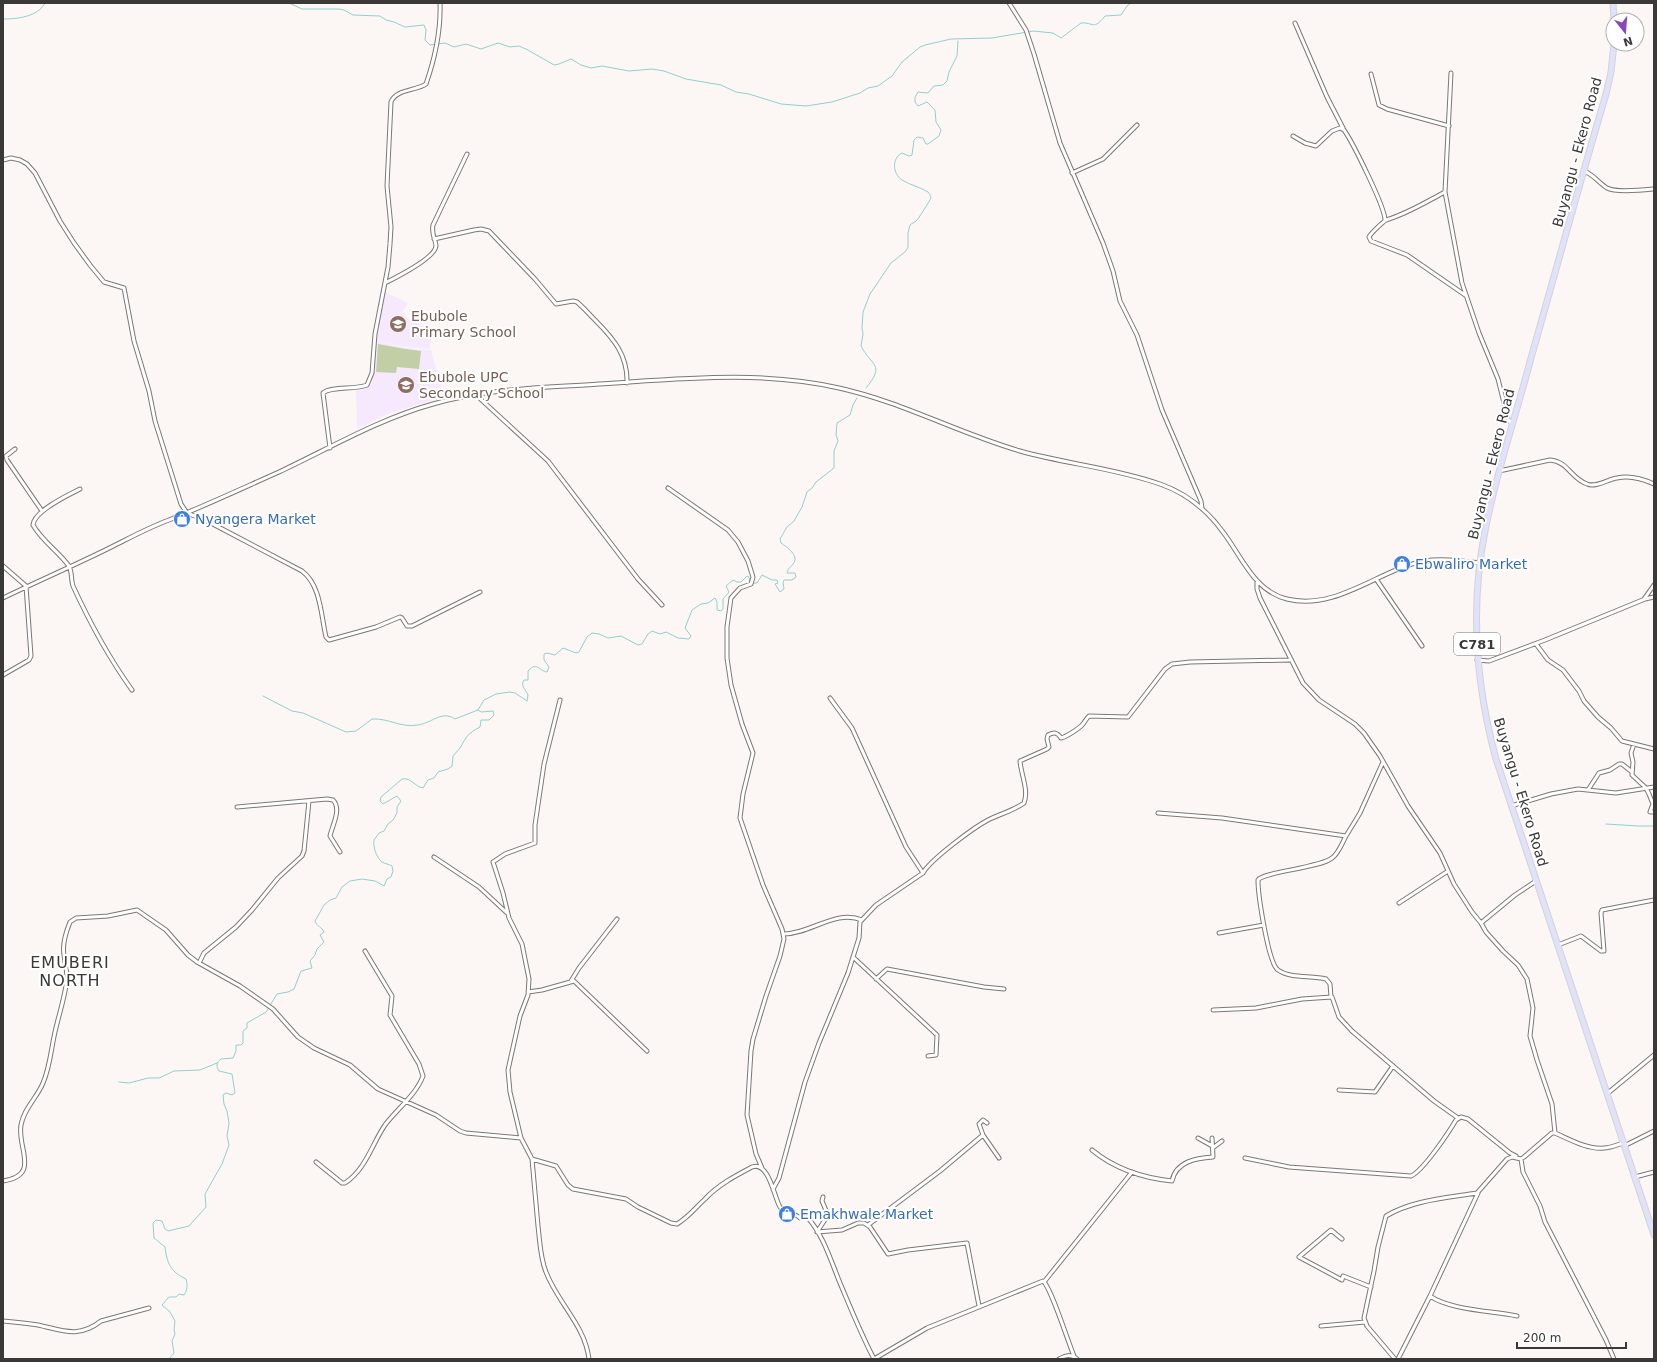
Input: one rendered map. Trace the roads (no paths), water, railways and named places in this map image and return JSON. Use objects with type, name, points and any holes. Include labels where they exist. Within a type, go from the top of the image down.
[{"type":"main road","name":"Buyangu - Ekero Road","points":[[1613,52],[1609,84],[1512,424],[1486,525],[1480,563],[1477,609],[1477,660],[1483,703],[1496,759],[1654,1235]]},
{"type":"street","points":[[330,448],[323,393],[331,390],[362,387],[367,385],[372,373],[376,327],[389,258],[391,227],[387,186],[391,102],[392,98],[398,94],[426,84],[436,44],[440,3]]},
{"type":"street","points":[[1009,3],[1028,35],[1058,138],[1108,255],[1120,301],[1137,335],[1162,410],[1201,501],[1202,508]]},
{"type":"street","points":[[1295,23],[1326,97],[1359,158],[1382,208],[1385,220]]},
{"type":"street","points":[[1451,73],[1445,192],[1456,255],[1465,294],[1498,379],[1508,419],[1512,424]]},
{"type":"street","points":[[1371,74],[1379,105],[1387,109],[1449,126]]},
{"type":"street","points":[[1072,173],[1103,158],[1137,124]]},
{"type":"street","points":[[1293,136],[1305,143],[1316,146],[1335,129],[1343,128]]},
{"type":"street","points":[[385,283],[428,257],[436,248],[433,225],[467,154]]},
{"type":"street","points":[[3,160],[11,158],[20,160],[27,164],[35,173],[60,221],[84,258],[104,282],[124,288],[133,334],[149,391],[155,421],[181,504],[187,514],[207,521],[302,571],[309,577],[315,589],[326,637],[329,640],[376,627],[400,617],[407,626],[412,626],[480,592]]},
{"type":"street","points":[[1584,171],[1594,176],[1606,188],[1612,190],[1654,189]]},
{"type":"street","points":[[1445,192],[1399,216],[1385,220],[1370,234],[1369,237],[1370,240],[1407,255],[1465,294]]},
{"type":"street","points":[[434,239],[474,230],[489,231],[535,279],[556,304],[577,302],[608,334],[616,343],[624,360],[627,383]]},
{"type":"street","points":[[3,598],[152,527],[187,514],[330,448],[390,418],[445,400],[502,390],[714,378],[796,380],[830,386],[875,398],[930,417],[988,441],[1024,452],[1125,474],[1162,484],[1191,500],[1202,508],[1226,537],[1257,582],[1267,591],[1289,600],[1307,601],[1331,598],[1398,569],[1424,561],[1450,560],[1480,563]]},
{"type":"street","points":[[475,394],[548,461],[638,579],[662,605]]},
{"type":"street","points":[[15,449],[6,456],[7,460],[42,511]]},
{"type":"street","points":[[1499,471],[1550,460],[1563,463],[1570,474],[1588,485],[1593,485],[1619,477],[1631,477],[1654,484]]},
{"type":"street","points":[[668,488],[728,530],[738,542],[753,573],[753,580],[751,584],[740,588],[731,598],[727,627],[727,658],[731,685],[742,724],[753,753],[743,794],[740,818],[763,885],[784,934],[780,956],[753,1039],[749,1069],[747,1115],[756,1154],[773,1189],[777,1201],[784,1211],[797,1215],[800,1218],[806,1217],[817,1232],[873,1359],[927,1328],[1039,1282],[1044,1282],[1132,1172]]},
{"type":"street","points":[[80,489],[42,511],[34,518],[33,525],[70,567],[70,578],[96,633],[132,690]]},
{"type":"street","points":[[3,566],[26,586],[31,658],[3,675]]},
{"type":"street","points":[[1376,579],[1422,646]]},
{"type":"street","points":[[1257,582],[1257,589],[1260,598],[1290,660],[1306,687],[1329,708],[1346,717],[1360,728],[1383,762],[1408,806],[1440,853],[1454,884],[1472,912],[1486,932],[1518,965],[1527,979],[1533,1008],[1530,1036],[1552,1104],[1555,1133]]},
{"type":"street","points":[[1644,600],[1654,585]]},
{"type":"street","points":[[1477,660],[1489,661],[1536,644],[1644,600],[1654,598]]},
{"type":"street","points":[[1536,644],[1548,660],[1563,670],[1579,691],[1584,701],[1598,718],[1611,728],[1622,741],[1654,749]]},
{"type":"street","points":[[773,1189],[780,1178],[805,1082],[819,1043],[848,973],[859,938],[860,922],[876,905],[923,873],[936,858],[978,825],[1017,808],[1024,803],[1026,790],[1020,761],[1047,750],[1049,747],[1047,739],[1048,735],[1054,732],[1061,738],[1066,738],[1083,724],[1089,716],[1128,717],[1165,669],[1172,664],[1190,662],[1290,660]]},
{"type":"street","points":[[830,698],[852,728],[906,847],[923,873]]},
{"type":"street","points":[[560,700],[544,764],[535,825],[536,843],[505,854],[493,862],[503,893],[507,913],[522,944],[528,969],[528,992],[516,1029],[508,1070],[510,1092],[522,1138],[532,1159],[535,1206],[542,1259],[553,1287],[586,1344],[589,1359]]},
{"type":"street","points":[[1632,772],[1633,762],[1631,753],[1634,744]]},
{"type":"street","points":[[1383,762],[1360,813],[1336,854],[1330,859],[1259,878],[1258,885],[1270,956],[1276,968],[1292,975],[1326,979],[1330,984],[1331,997],[1334,1001],[1338,1016],[1364,1042],[1434,1101],[1458,1118],[1462,1117],[1468,1119],[1510,1153],[1521,1159]]},
{"type":"street","points":[[1588,790],[1599,773],[1610,770],[1619,764],[1622,764],[1632,772],[1632,775],[1646,788],[1652,801],[1650,812],[1654,812]]},
{"type":"street","points":[[1512,806],[1551,794],[1578,789],[1616,793],[1654,787]]},
{"type":"street","points":[[237,807],[331,799],[336,804],[336,816],[330,836],[340,852]]},
{"type":"street","points":[[199,963],[204,953],[236,927],[278,878],[302,856],[309,801]]},
{"type":"street","points":[[1158,813],[1222,818],[1346,836]]},
{"type":"street","points":[[434,857],[479,887],[507,913]]},
{"type":"street","points":[[1399,903],[1448,871]]},
{"type":"street","points":[[1481,923],[1515,895],[1536,881]]},
{"type":"street","points":[[1558,945],[1580,936],[1601,951],[1604,951],[1602,910],[1654,900]]},
{"type":"street","points":[[3,1181],[21,1175],[24,1169],[25,1156],[21,1127],[24,1114],[44,1081],[53,1047],[66,986],[67,970],[64,948],[70,922],[76,918],[108,916],[137,910],[166,930],[188,955],[199,963],[234,982],[273,1010],[298,1037],[314,1048],[350,1065],[374,1087],[436,1115],[460,1131],[481,1136],[510,1136],[522,1138]]},
{"type":"street","points":[[784,934],[795,933],[843,918],[852,917],[862,920]]},
{"type":"street","points":[[571,981],[579,968],[617,919]]},
{"type":"street","points":[[1219,933],[1264,925]]},
{"type":"street","points":[[316,1162],[340,1182],[345,1183],[363,1164],[385,1126],[418,1086],[423,1076],[420,1064],[390,1015],[392,996],[365,951]]},
{"type":"street","points":[[853,957],[937,1035],[936,1055],[928,1056]]},
{"type":"street","points":[[876,979],[886,969],[984,987],[1004,989]]},
{"type":"street","points":[[528,992],[542,990],[575,981],[647,1051]]},
{"type":"street","points":[[1213,1010],[1256,1008],[1302,999],[1331,997]]},
{"type":"street","points":[[1608,1093],[1654,1055]]},
{"type":"street","points":[[1339,1090],[1375,1092],[1393,1066]]},
{"type":"street","points":[[1245,1158],[1289,1167],[1411,1176],[1415,1174],[1426,1162],[1458,1118]]},
{"type":"street","points":[[987,1123],[983,1120],[979,1124],[983,1136],[999,1158]]},
{"type":"street","points":[[1398,1359],[1430,1296],[1478,1192],[1507,1159],[1512,1157],[1521,1159],[1531,1152],[1550,1134],[1555,1133],[1588,1146],[1606,1148],[1623,1145],[1654,1131]]},
{"type":"street","points":[[868,1225],[940,1171],[983,1136]]},
{"type":"street","points":[[1198,1138],[1214,1147]]},
{"type":"street","points":[[1092,1150],[1106,1161],[1132,1172],[1172,1181],[1176,1173],[1186,1162],[1195,1159],[1213,1157],[1214,1147],[1212,1138]]},
{"type":"street","points":[[1214,1147],[1222,1141]]},
{"type":"street","points":[[532,1159],[556,1166],[568,1185],[573,1189],[626,1199],[638,1207],[671,1223],[677,1224],[696,1210],[704,1199],[734,1176],[754,1166],[762,1168]]},
{"type":"street","points":[[1521,1159],[1523,1172],[1540,1206],[1550,1234],[1606,1340],[1614,1359]]},
{"type":"street","points":[[1635,1177],[1654,1172]]},
{"type":"street","points":[[1395,1359],[1365,1322],[1364,1316],[1386,1216],[1436,1198],[1478,1192]]},
{"type":"street","points":[[817,1232],[828,1215],[822,1201],[823,1197]]},
{"type":"street","points":[[817,1232],[842,1230],[860,1222],[868,1225],[888,1254],[908,1250],[967,1243],[980,1306]]},
{"type":"street","points":[[1342,1239],[1331,1230],[1299,1257],[1342,1280],[1343,1276],[1370,1287]]},
{"type":"street","points":[[1044,1282],[1054,1301],[1074,1356],[1077,1359]]},
{"type":"street","points":[[1430,1296],[1460,1307],[1517,1316]]},
{"type":"street","points":[[3,1321],[36,1325],[58,1331],[72,1332],[94,1325],[101,1321],[149,1308]]},
{"type":"street","points":[[1321,1326],[1365,1322]]},
{"type":"street","points":[[1059,1359],[1064,1356],[1074,1356]]},
{"type":"waterway","points":[[3,19],[21,18],[27,16],[42,8],[45,3]]},
{"type":"waterway","points":[[289,3],[302,9],[339,9],[353,15],[380,16],[386,20],[405,27],[424,25],[426,30],[425,40],[430,45],[445,43],[454,47],[466,44],[481,49],[498,43],[510,47],[519,46],[554,65],[571,59],[581,65],[591,68],[602,66],[629,71],[652,69],[664,71],[686,79],[721,85],[736,92],[749,94],[781,104],[806,106],[832,102],[860,93],[868,88],[878,86],[892,76],[902,62],[920,47],[925,45],[951,39],[992,38],[1033,31],[1053,33],[1061,38],[1081,23],[1096,25],[1105,16],[1121,15],[1131,3]]},
{"type":"waterway","points":[[866,388],[872,380],[876,369],[861,346],[863,334],[863,312],[870,294],[891,263],[906,251],[908,247],[908,233],[910,225],[917,220],[931,198],[928,192],[905,182],[896,174],[894,166],[896,158],[902,153],[909,156],[912,155],[914,140],[917,137],[923,138],[926,144],[928,144],[939,136],[941,130],[936,122],[935,110],[927,102],[918,106],[915,102],[915,97],[918,92],[928,93],[934,86],[943,85],[947,81],[949,72],[957,56],[958,41]]},
{"type":"waterway","points":[[753,583],[757,583],[762,575],[772,580],[777,580],[778,583],[775,584],[780,592],[784,589],[784,580],[792,580],[796,577],[795,573],[787,573],[795,561],[795,558],[792,552],[781,543],[780,539],[787,527],[794,521],[802,507],[807,492],[816,482],[834,468],[834,451],[838,441],[836,435],[837,423],[850,415],[857,398]]},
{"type":"waterway","points":[[263,696],[292,711],[303,713],[346,732],[356,731],[372,719],[412,726],[423,724],[441,716],[455,719],[478,710],[484,700],[496,694],[510,692],[515,693],[527,701],[528,695],[523,686],[523,682],[524,680],[528,680],[528,671],[531,668],[538,667],[547,672],[549,667],[544,660],[544,654],[547,653],[555,655],[563,648],[576,653],[579,652],[587,637],[592,633],[608,638],[621,636],[638,645],[642,644],[648,634],[652,631],[660,634],[666,632],[678,638],[689,639],[691,636],[685,628],[692,610],[715,598],[717,602],[717,610],[721,611],[723,609],[723,599],[729,592],[726,586],[733,580],[741,582],[747,576],[749,577],[750,582]]},
{"type":"waterway","points":[[169,1359],[174,1353],[172,1341],[175,1334],[175,1321],[170,1312],[162,1305],[169,1297],[176,1297],[179,1294],[184,1295],[187,1283],[186,1279],[173,1270],[167,1258],[165,1247],[154,1238],[153,1223],[156,1220],[162,1221],[165,1229],[168,1231],[189,1226],[206,1207],[205,1194],[222,1164],[229,1145],[227,1136],[229,1123],[223,1095],[226,1093],[232,1095],[235,1093],[232,1074],[219,1071],[217,1063],[221,1059],[233,1058],[236,1051],[236,1045],[241,1045],[243,1043],[243,1031],[247,1028],[247,1023],[266,1012],[277,994],[294,989],[301,971],[312,968],[310,961],[315,955],[317,949],[324,942],[320,935],[324,932],[315,921],[324,905],[330,900],[336,898],[342,887],[350,881],[362,879],[375,881],[384,886],[387,879],[391,877],[393,871],[392,866],[382,862],[378,857],[374,840],[393,820],[397,813],[397,807],[401,801],[397,796],[383,804],[380,801],[381,797],[402,779],[408,779],[423,788],[428,780],[434,778],[438,772],[452,766],[453,756],[468,736],[480,727],[481,720],[489,720],[494,715],[493,711],[481,712],[478,710]]},
{"type":"waterway","points":[[1606,824],[1654,826]]},
{"type":"waterway","points":[[119,1082],[129,1083],[148,1078],[159,1078],[174,1071],[200,1070],[217,1063]]},
{"type":"place","name":"Ebubole Primary School","points":[[398,324]]},
{"type":"place","name":"Ebubole UPC Secondary School","points":[[406,385]]},
{"type":"place","name":"Nyangera Market","points":[[182,519]]},
{"type":"place","name":"Ebwaliro Market","points":[[1402,564]]},
{"type":"place","name":"Emakhwale Market","points":[[787,1214]]},
{"type":"district","name":"EMUBERI NORTH","points":[[70,971]]}]
